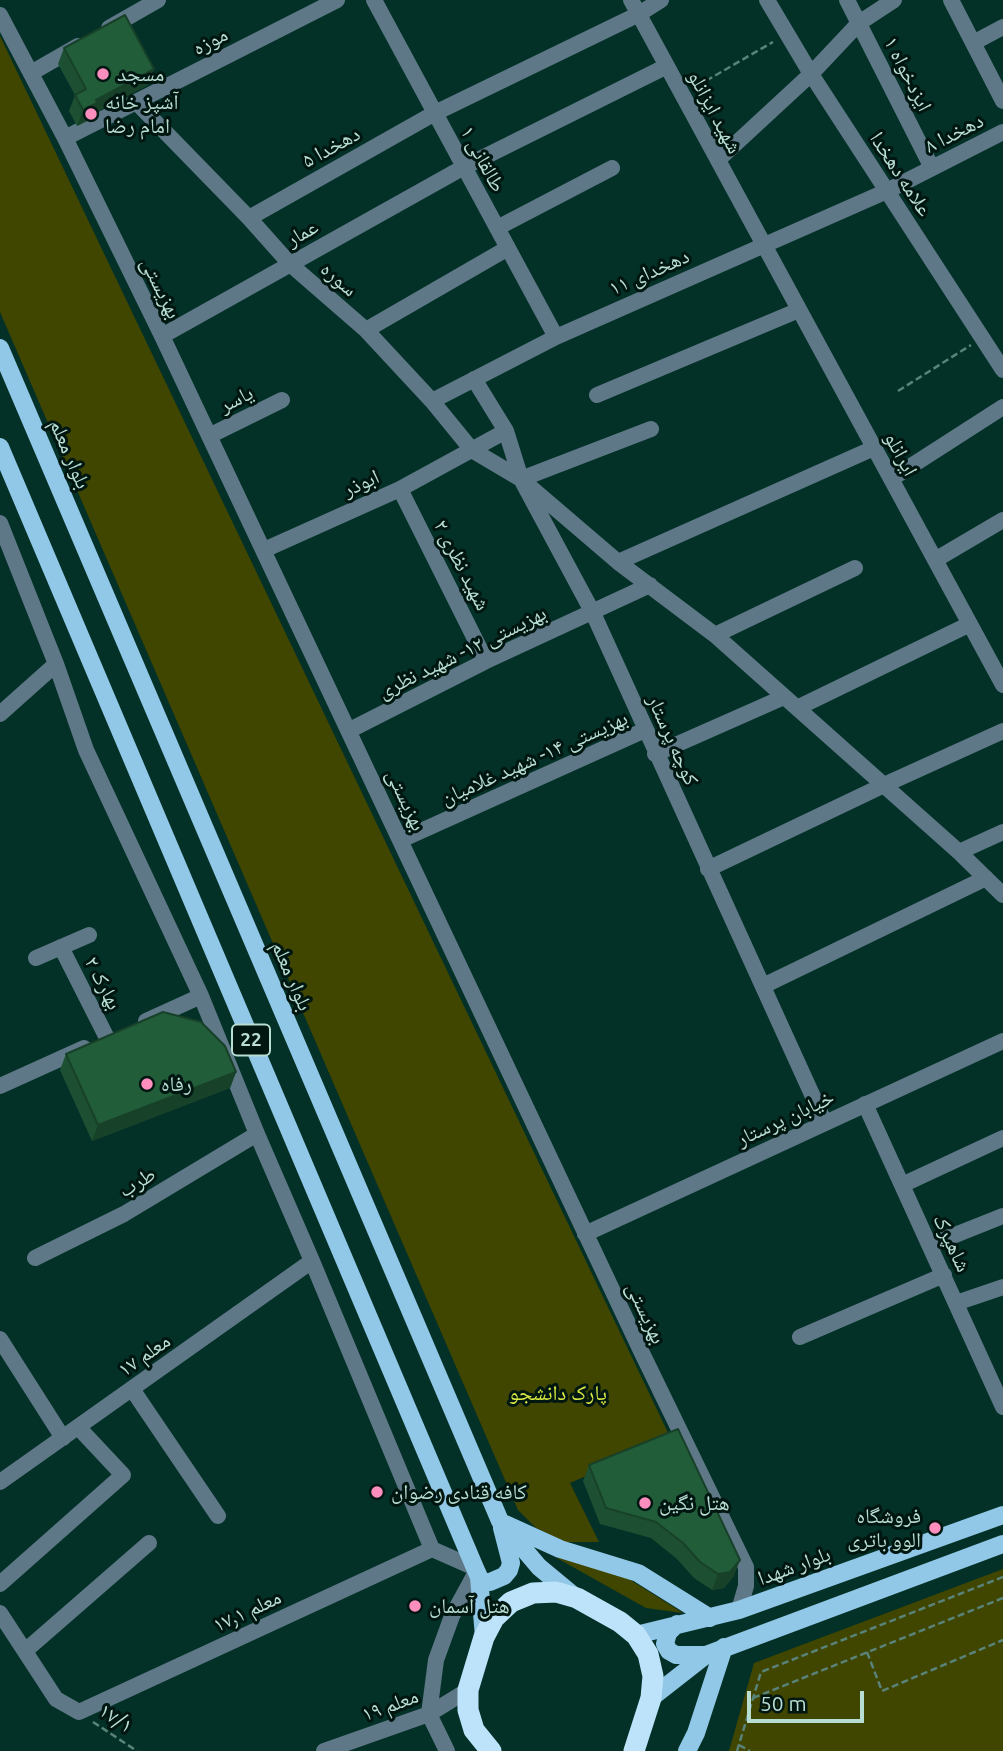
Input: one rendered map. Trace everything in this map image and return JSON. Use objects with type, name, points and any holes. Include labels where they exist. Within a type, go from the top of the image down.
[{"type":"highway","points":[[491,1751],[474,1730],[468,1710],[468,1690],[484,1637],[494,1618],[511,1602],[533,1593],[556,1592],[577,1598],[620,1622],[636,1635],[648,1654],[653,1676],[651,1698],[634,1751]]},
{"type":"main road","name":"بلوار معلم","points":[[0,348],[500,1521],[539,1567],[577,1598]]},
{"type":"main road","name":"22","points":[[0,447],[477,1572],[484,1637]]},
{"type":"main road","name":"بلوار شهدا","points":[[636,1635],[739,1610],[1003,1515]]},
{"type":"main road","points":[[477,1572],[482,1582],[497,1580],[504,1576],[511,1563],[500,1521]]},
{"type":"main road","points":[[500,1521],[560,1549],[638,1573],[710,1618]]},
{"type":"main road","points":[[651,1698],[706,1655],[724,1647],[1003,1544]]},
{"type":"main road","points":[[677,1623],[668,1633],[665,1644],[668,1651],[676,1655],[706,1655]]},
{"type":"main road","points":[[687,1751],[696,1733],[724,1647]]},
{"type":"street","points":[[31,73],[158,0]]},
{"type":"street","name":"موزه","points":[[65,138],[337,0]]},
{"type":"street","name":"طالقانی ۱","points":[[374,0],[556,337]]},
{"type":"street","name":"دهخدا ۵","points":[[249,218],[435,113],[529,68],[635,7],[661,0]]},
{"type":"street","name":"علامه دهخدا","points":[[767,0],[811,74],[1003,370]]},
{"type":"street","name":"ایزدخواه ۱","points":[[847,0],[932,168]]},
{"type":"street","points":[[718,160],[811,74],[859,23],[894,0]]},
{"type":"street","points":[[951,0],[1003,101]]},
{"type":"street","name":"شهید ایزانلو","points":[[635,7],[763,244]]},
{"type":"street","name":"بهزیستی","points":[[0,15],[65,138],[162,336],[350,730],[585,1234],[746,1567],[747,1586],[739,1610]]},
{"type":"street","points":[[973,43],[1003,27]]},
{"type":"street","name":"عمار","points":[[162,336],[464,167],[667,66]]},
{"type":"street","name":"سوره","points":[[136,102],[290,264],[366,330],[432,401],[472,450],[521,479],[618,562],[715,635],[960,852],[1003,895]]},
{"type":"street","name":"دهخدا ۸","points":[[887,191],[1003,132]]},
{"type":"street","points":[[497,228],[612,168]]},
{"type":"street","name":"دهخدای ۱۱","points":[[432,401],[556,337],[887,191]]},
{"type":"street","name":"ایرانلو","points":[[763,244],[1003,685]]},
{"type":"street","points":[[366,330],[508,248]]},
{"type":"street","points":[[597,395],[799,310]]},
{"type":"street","name":"کوچه پرستار","points":[[474,379],[506,431],[521,479],[593,613],[825,1123]]},
{"type":"street","name":"یاسر","points":[[209,436],[282,400]]},
{"type":"street","points":[[891,479],[1003,407]]},
{"type":"street","points":[[521,479],[651,429]]},
{"type":"street","name":"ابوذر","points":[[264,550],[400,489],[506,431]]},
{"type":"street","points":[[618,562],[874,448]]},
{"type":"street","name":"شهید نظری ۲","points":[[400,489],[486,661]]},
{"type":"street","points":[[935,561],[1003,520]]},
{"type":"street","points":[[0,524],[56,664],[86,750],[201,996],[432,1549],[477,1572],[452,1616],[436,1660],[429,1714],[447,1751]]},
{"type":"street","points":[[715,635],[855,568]]},
{"type":"street","name":"بهزیستی ۱۲- شهید نظری","points":[[350,730],[486,661],[650,585]]},
{"type":"street","points":[[797,708],[970,624]]},
{"type":"street","points":[[0,714],[56,664]]},
{"type":"street","points":[[655,754],[784,697]]},
{"type":"street","name":"بهزیستی ۱۴- شهید غلامیان","points":[[401,840],[645,730]]},
{"type":"street","points":[[708,869],[1003,731]]},
{"type":"street","points":[[960,852],[1003,832]]},
{"type":"street","points":[[762,986],[985,878]]},
{"type":"street","points":[[36,958],[89,935]]},
{"type":"street","name":"بهارک ۲","points":[[61,947],[119,1033]]},
{"type":"street","points":[[0,1086],[201,996]]},
{"type":"street","name":"خیابان پرستار","points":[[585,1234],[1003,1041]]},
{"type":"street","name":"شاهپرک","points":[[865,1104],[1002,1402]]},
{"type":"street","name":"طرب","points":[[35,1258],[124,1214],[257,1134]]},
{"type":"street","points":[[902,1185],[1003,1138]]},
{"type":"street","points":[[930,1245],[1003,1216]]},
{"type":"street","name":"معلم ۱۷","points":[[0,1482],[313,1261]]},
{"type":"street","points":[[800,1337],[944,1275]]},
{"type":"street","points":[[956,1303],[1003,1287]]},
{"type":"street","points":[[0,1339],[63,1438]]},
{"type":"street","points":[[132,1389],[218,1516]]},
{"type":"street","points":[[0,1584],[123,1475],[78,1427]]},
{"type":"street","points":[[24,1651],[149,1543]]},
{"type":"street","name":"معلم ۱۷٫۱","points":[[79,1712],[432,1549]]},
{"type":"street","points":[[0,1613],[56,1699],[79,1712]]},
{"type":"street","name":"معلم ۱۹","points":[[324,1751],[429,1714],[468,1690]]},
{"type":"path","points":[[682,95],[788,33]]},
{"type":"path","points":[[898,391],[982,338]]},
{"type":"path","points":[[737,1751],[761,1671],[1003,1577]]},
{"type":"path","points":[[753,1698],[1003,1598]]},
{"type":"path","points":[[867,1652],[882,1691],[1003,1640]]},
{"type":"path","name":"۱۷/۱","points":[[79,1712],[137,1751]]},
{"type":"path","points":[[739,1745],[750,1751]]},
{"type":"green space","name":"پارک دانشجو","points":[[0,36],[671,1439],[570,1483],[599,1542],[565,1542],[536,1528],[518,1510],[0,312]]},
{"type":"green space","points":[[555,1557],[621,1574],[683,1613],[646,1608]]},
{"type":"green space","points":[[1003,1569],[1003,1751],[729,1751],[754,1663]]},
{"type":"building","name":"مسجد","points":[[125,15],[154,69],[96,100],[97,103],[83,110],[75,95],[86,89],[64,48]]},
{"type":"building","name":"رفاه","points":[[163,1012],[201,1022],[225,1046],[236,1072],[98,1125],[66,1054]]},
{"type":"building","name":"هتل نگین","points":[[678,1429],[740,1560],[730,1572],[718,1574],[700,1562],[683,1543],[656,1522],[606,1508],[589,1465]]},
{"type":"place","name":"مسجد","points":[[103,74]]},
{"type":"place","name":"آشپز خانه امام رضا","points":[[91,114]]},
{"type":"place","name":"رفاه","points":[[147,1084]]},
{"type":"place","name":"کافه قنادی رضوان","points":[[377,1492]]},
{"type":"place","name":"هتل نگین","points":[[645,1503]]},
{"type":"place","name":"فروشگاه الوو باتری","points":[[935,1528]]},
{"type":"place","name":"هتل آسمان","points":[[415,1606]]}]
